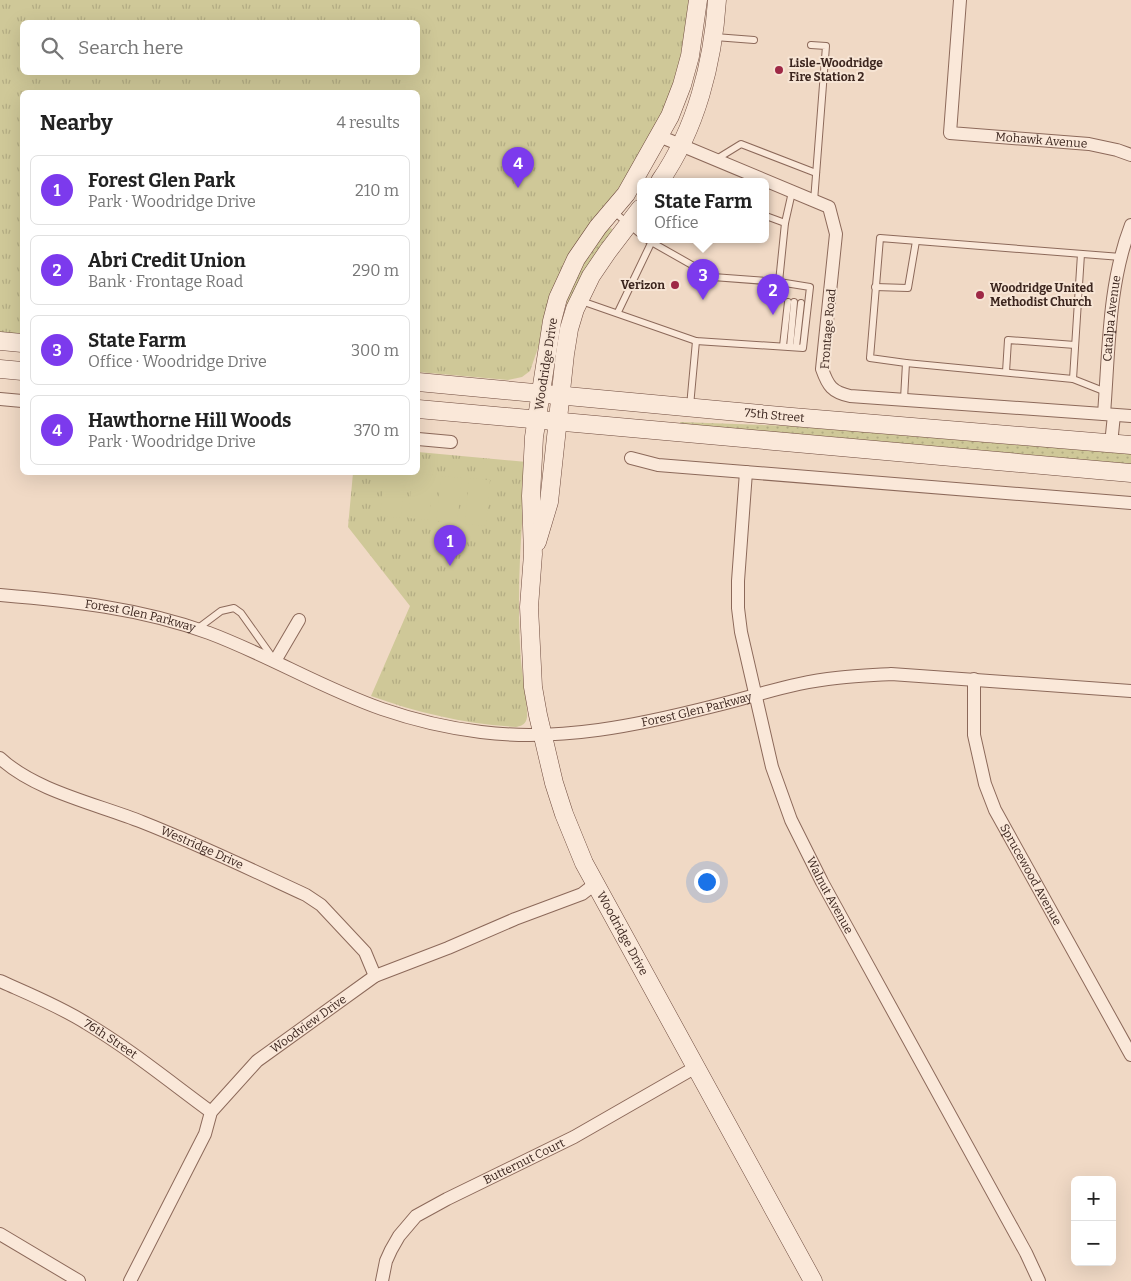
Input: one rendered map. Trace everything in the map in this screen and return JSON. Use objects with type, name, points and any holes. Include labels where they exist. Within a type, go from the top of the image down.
[{"type":"street","name":"Woodridge Drive","points":[[698,0],[690,56],[682,86],[670,116],[626,194],[598,227],[581,251],[558,298],[552,321],[540,393],[531,496],[533,554],[529,627],[534,688],[542,735],[554,783],[564,814],[595,884],[813,1281]]},
{"type":"street","points":[[662,178],[681,147],[702,88],[708,64],[717,0]]},
{"type":"street","name":"Mohawk Avenue","points":[[960,0],[950,133],[1090,144],[1131,155]]},
{"type":"street","name":"Frontage Road","points":[[659,136],[681,147],[758,178]]},
{"type":"street","name":"Frontage Road","points":[[769,182],[829,207],[836,234],[822,369],[828,384],[839,394],[1131,416]]},
{"type":"street","name":"Catalpa Avenue","points":[[1111,444],[1106,392],[1112,312],[1121,257],[1131,225]]},
{"type":"street","name":"Woodridge Drive","points":[[533,554],[549,502],[569,329],[579,298],[608,251],[634,229]]},
{"type":"street","points":[[0,341],[20,344]]},
{"type":"street","points":[[0,369],[20,371]]},
{"type":"street","name":"75th Street","points":[[420,382],[690,408],[1131,446]]},
{"type":"street","points":[[0,399],[20,401]]},
{"type":"street","name":"75th Street","points":[[420,409],[1131,473]]},
{"type":"street","points":[[420,439],[451,442]]},
{"type":"street","points":[[631,458],[658,465],[1131,503]]},
{"type":"street","name":"Walnut Avenue","points":[[746,472],[738,581],[738,608],[741,632],[772,767],[791,820],[804,849],[1026,1253],[1039,1281]]},
{"type":"street","name":"Forest Glen Parkway","points":[[0,595],[112,607],[169,620],[248,648],[383,710],[413,719],[502,735],[542,735],[623,727],[798,684],[854,676],[891,674],[1131,691]]},
{"type":"street","points":[[275,661],[298,620]]},
{"type":"street","name":"Sprucewood Avenue","points":[[974,679],[974,735],[984,784],[995,810],[1131,1055]]},
{"type":"street","name":"Westridge Drive","points":[[0,758],[13,769],[36,782],[180,837],[306,895],[321,905],[365,952],[375,976]]},
{"type":"street","name":"Woodview Drive","points":[[130,1281],[205,1134],[210,1112],[257,1061],[375,976],[582,894],[595,884]]},
{"type":"street","name":"76th Street","points":[[0,980],[86,1022],[122,1046],[210,1112]]},
{"type":"street","name":"Butternut Court","points":[[382,1281],[386,1261],[391,1250],[399,1236],[416,1216],[574,1137],[696,1067]]},
{"type":"street","points":[[0,1234],[78,1281]]},
{"type":"lane","points":[[712,37],[754,40]]},
{"type":"lane","points":[[811,45],[826,46],[814,201]]},
{"type":"lane","points":[[715,160],[741,144],[816,173]]},
{"type":"lane","points":[[779,282],[785,223],[792,192]]},
{"type":"lane","points":[[612,210],[634,229]]},
{"type":"lane","points":[[769,217],[785,223]]},
{"type":"lane","points":[[1106,392],[1072,379],[870,358],[880,238],[1121,257]]},
{"type":"lane","points":[[876,287],[908,288],[916,241]]},
{"type":"lane","points":[[618,312],[649,243]]},
{"type":"lane","points":[[579,298],[587,303],[696,340],[803,348],[810,287],[779,282],[712,277],[655,243]]},
{"type":"lane","points":[[1072,379],[1081,254]]},
{"type":"lane","points":[[796,285],[795,293],[796,285]]},
{"type":"lane","points":[[790,347],[794,302],[790,347]]},
{"type":"lane","points":[[690,408],[696,340]]},
{"type":"lane","points":[[1006,372],[1008,340],[1075,345]]},
{"type":"lane","points":[[904,399],[906,363]]},
{"type":"lane","points":[[196,629],[221,611],[234,608],[241,613],[275,661]]},
{"type":"green space","points":[[0,0],[693,0],[691,18],[667,108],[639,161],[578,242],[552,292],[544,317],[539,345],[530,371],[522,377],[508,380],[420,372],[420,90],[20,90],[20,336],[0,334]]},
{"type":"green space","points":[[611,228],[613,231],[561,329],[571,284],[586,253]]},
{"type":"green space","points":[[680,422],[791,426],[1131,454],[1131,465],[680,426]]},
{"type":"green space","points":[[420,452],[527,462],[519,587],[521,661],[527,717],[523,725],[516,727],[497,726],[442,717],[406,708],[371,696],[410,606],[348,527],[353,475],[420,475]]},
{"type":"green space","points":[[384,475],[405,475],[401,518],[380,516]]},
{"type":"green space","points":[[413,475],[434,475],[429,520],[408,518]]},
{"type":"green space","points":[[441,476],[462,478],[457,524],[436,521]]},
{"type":"green space","points":[[469,478],[490,480],[486,526],[465,524]]},
{"type":"place","name":"Lisle-Woodridge Fire Station 2","points":[[779,70]]},
{"type":"place","name":"Hawthorne Hill Woods","points":[[518,188]]},
{"type":"place","name":"Verizon","points":[[675,285]]},
{"type":"place","name":"Woodridge United Methodist Church","points":[[980,295]]},
{"type":"place","name":"State Farm","points":[[703,300]]},
{"type":"place","name":"Abri Credit Union","points":[[773,315]]},
{"type":"place","name":"Forest Glen Park","points":[[450,566]]}]
